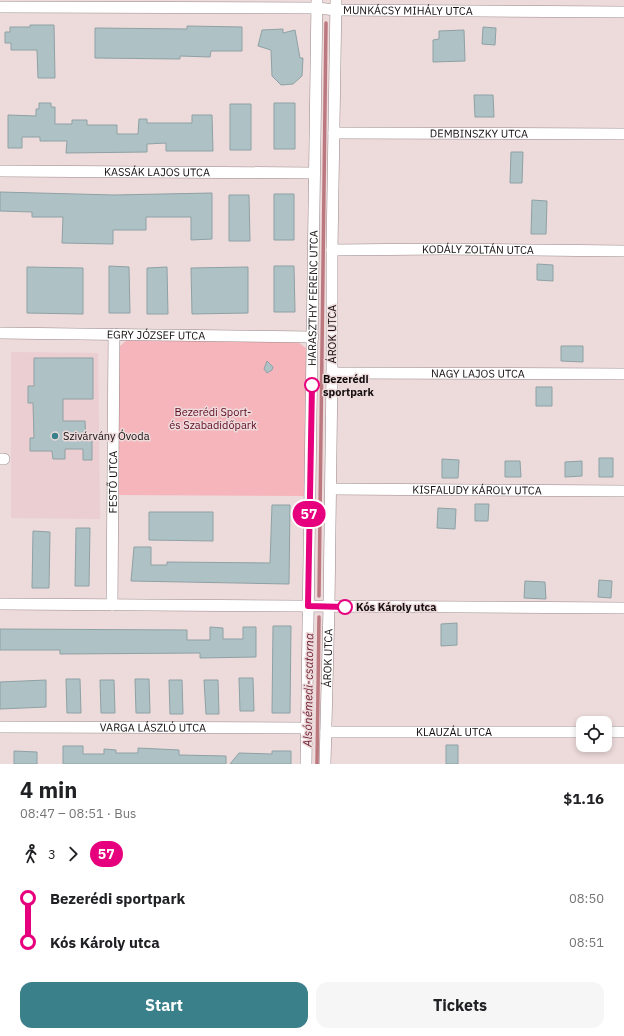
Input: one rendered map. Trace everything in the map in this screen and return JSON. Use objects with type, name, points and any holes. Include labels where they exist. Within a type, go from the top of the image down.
[{"type":"street","name":"MUNKÁCSY MIHÁLY UTCA","points":[[0,7],[317,4],[624,12]]},
{"type":"street","name":"HARASZTHY FERENC UTCA","points":[[306,764],[317,4]]},
{"type":"street","name":"ÁROK UTCA","points":[[325,764],[331,489],[332,250],[336,5]]},
{"type":"street","name":"DEMBINSZKY UTCA","points":[[334,133],[624,134]]},
{"type":"street","name":"KASSÁK LAJOS UTCA","points":[[0,171],[314,173]]},
{"type":"street","name":"KODÁLY ZOLTÁN UTCA","points":[[332,250],[444,249],[624,251]]},
{"type":"street","name":"EGRY JÓZSEF UTCA","points":[[0,333],[313,337]]},
{"type":"street","name":"FESTŐ UTCA","points":[[112,605],[114,334]]},
{"type":"street","name":"NAGY LAJOS UTCA","points":[[332,373],[624,374]]},
{"type":"street","name":"KISFALUDY KÁROLY UTCA","points":[[331,489],[624,491]]},
{"type":"street","points":[[0,604],[624,608]]},
{"type":"street","name":"VARGA LÁSZLÓ UTCA","points":[[0,727],[306,728]]},
{"type":"street","name":"KLAUZÁL UTCA","points":[[326,732],[576,732]]},
{"type":"street","points":[[612,732],[624,732]]},
{"type":"shaded area","name":"Szivárvány Óvoda","points":[[11,352],[98,353],[100,519],[11,518]]},
{"type":"green space","name":"Bezerédi Sport- és Szabadidőpark","points":[[127,340],[298,342],[307,349],[307,496],[119,495],[119,347]]},
{"type":"building","points":[[30,25],[54,25],[55,78],[38,78],[37,50],[11,50],[11,43],[5,43],[5,32],[10,32],[10,27],[30,27]]},
{"type":"building","points":[[187,26],[242,27],[242,51],[211,51],[210,57],[180,56],[180,59],[95,58],[95,28],[187,29]]},
{"type":"building","points":[[483,27],[496,28],[495,45],[482,44]]},
{"type":"building","points":[[283,29],[283,33],[295,30],[300,58],[303,58],[302,76],[293,84],[281,85],[272,76],[271,50],[258,46],[262,30]]},
{"type":"building","points":[[464,30],[465,61],[433,62],[433,40],[439,39],[439,31]]},
{"type":"building","points":[[474,95],[493,95],[494,117],[475,117]]},
{"type":"building","points":[[39,103],[51,103],[51,107],[55,107],[55,124],[72,124],[72,120],[87,120],[87,125],[117,125],[117,134],[138,134],[139,119],[147,119],[147,123],[192,123],[192,115],[212,115],[213,151],[166,151],[166,143],[147,144],[147,152],[66,153],[67,141],[40,141],[40,137],[22,137],[22,148],[8,148],[8,115],[36,116],[36,109],[39,109]]},
{"type":"building","points":[[274,103],[295,103],[295,149],[274,149]]},
{"type":"building","points":[[230,104],[251,104],[251,150],[230,150]]},
{"type":"building","points":[[511,152],[523,152],[522,183],[510,183]]},
{"type":"building","points":[[0,192],[114,195],[212,193],[212,239],[191,240],[191,217],[146,217],[146,230],[113,230],[113,244],[62,243],[63,217],[32,217],[32,212],[0,211]]},
{"type":"building","points":[[274,194],[294,194],[294,240],[274,240]]},
{"type":"building","points":[[229,195],[249,195],[250,241],[229,241]]},
{"type":"building","points":[[532,200],[547,201],[546,234],[531,234]]},
{"type":"building","points":[[537,264],[553,265],[553,281],[537,280]]},
{"type":"building","points":[[109,266],[129,267],[130,313],[109,313]]},
{"type":"building","points":[[274,266],[294,266],[295,312],[274,312]]},
{"type":"building","points":[[27,267],[83,268],[83,314],[27,313]]},
{"type":"building","points":[[167,267],[168,314],[147,314],[147,268]]},
{"type":"building","points":[[248,267],[248,313],[192,314],[191,268]]},
{"type":"building","points":[[561,346],[583,346],[583,362],[561,361]]},
{"type":"building","points":[[34,358],[93,358],[93,399],[63,399],[63,421],[85,421],[86,441],[92,441],[92,460],[83,460],[83,449],[65,449],[65,459],[53,459],[52,451],[30,451],[30,438],[34,438],[33,403],[28,403],[28,386],[34,386]]},
{"type":"building","points":[[267,361],[273,367],[272,370],[267,373],[264,369]]},
{"type":"building","points":[[536,387],[552,387],[552,406],[536,406]]},
{"type":"building","points":[[599,458],[613,458],[613,477],[599,477]]},
{"type":"building","points":[[442,459],[459,460],[458,478],[442,478]]},
{"type":"building","points":[[505,461],[520,461],[521,477],[505,477]]},
{"type":"building","points":[[582,461],[582,476],[565,477],[565,462]]},
{"type":"building","points":[[475,504],[489,504],[488,521],[475,521]]},
{"type":"building","points":[[272,505],[290,505],[289,584],[131,581],[134,547],[151,547],[151,565],[167,565],[167,562],[270,563]]},
{"type":"building","points":[[438,508],[456,509],[455,529],[437,528]]},
{"type":"building","points":[[149,512],[213,512],[213,541],[149,540]]},
{"type":"building","points":[[76,528],[90,528],[89,586],[75,586]]},
{"type":"building","points":[[33,531],[50,532],[49,588],[32,588]]},
{"type":"building","points":[[599,580],[612,581],[611,598],[598,597]]},
{"type":"building","points":[[525,581],[545,582],[546,599],[524,598]]},
{"type":"building","points":[[457,623],[457,645],[441,646],[441,624]]},
{"type":"building","points":[[273,626],[291,626],[290,713],[272,713]]},
{"type":"building","points":[[210,627],[223,628],[223,639],[243,639],[243,627],[256,627],[256,657],[200,658],[200,653],[60,654],[60,650],[0,650],[0,629],[187,630],[187,640],[210,640]]},
{"type":"building","points":[[239,678],[253,678],[254,711],[240,711]]},
{"type":"building","points":[[66,679],[80,679],[81,713],[67,713]]},
{"type":"building","points":[[135,679],[149,679],[150,713],[136,713]]},
{"type":"building","points":[[46,680],[46,707],[0,709],[0,682]]},
{"type":"building","points":[[100,680],[114,680],[115,713],[101,713]]},
{"type":"building","points":[[169,680],[182,680],[183,714],[170,714]]},
{"type":"building","points":[[204,680],[218,680],[219,714],[206,714]]},
{"type":"building","points":[[446,745],[458,745],[458,764],[446,764]]},
{"type":"building","points":[[63,746],[83,746],[83,754],[104,754],[104,749],[116,750],[116,753],[138,753],[138,748],[179,750],[179,755],[226,756],[226,764],[63,764]]},
{"type":"building","points":[[14,751],[37,752],[37,764],[14,764]]},
{"type":"building","points":[[272,751],[291,751],[291,764],[230,764],[239,753],[272,754]]},
{"type":"waterway","points":[[319,596],[326,23]]},
{"type":"waterway","name":"Alsónémedi-csatorna","points":[[317,764],[319,617]]},
{"type":"bus line","name":"57","points":[[312,385],[308,606],[345,607]]},
{"type":"place","name":"Bezerédi sportpark","points":[[312,385]]},
{"type":"place","name":"Szivárvány Óvoda","points":[[55,436]]},
{"type":"place","name":"Kós Károly utca","points":[[345,607]]}]
